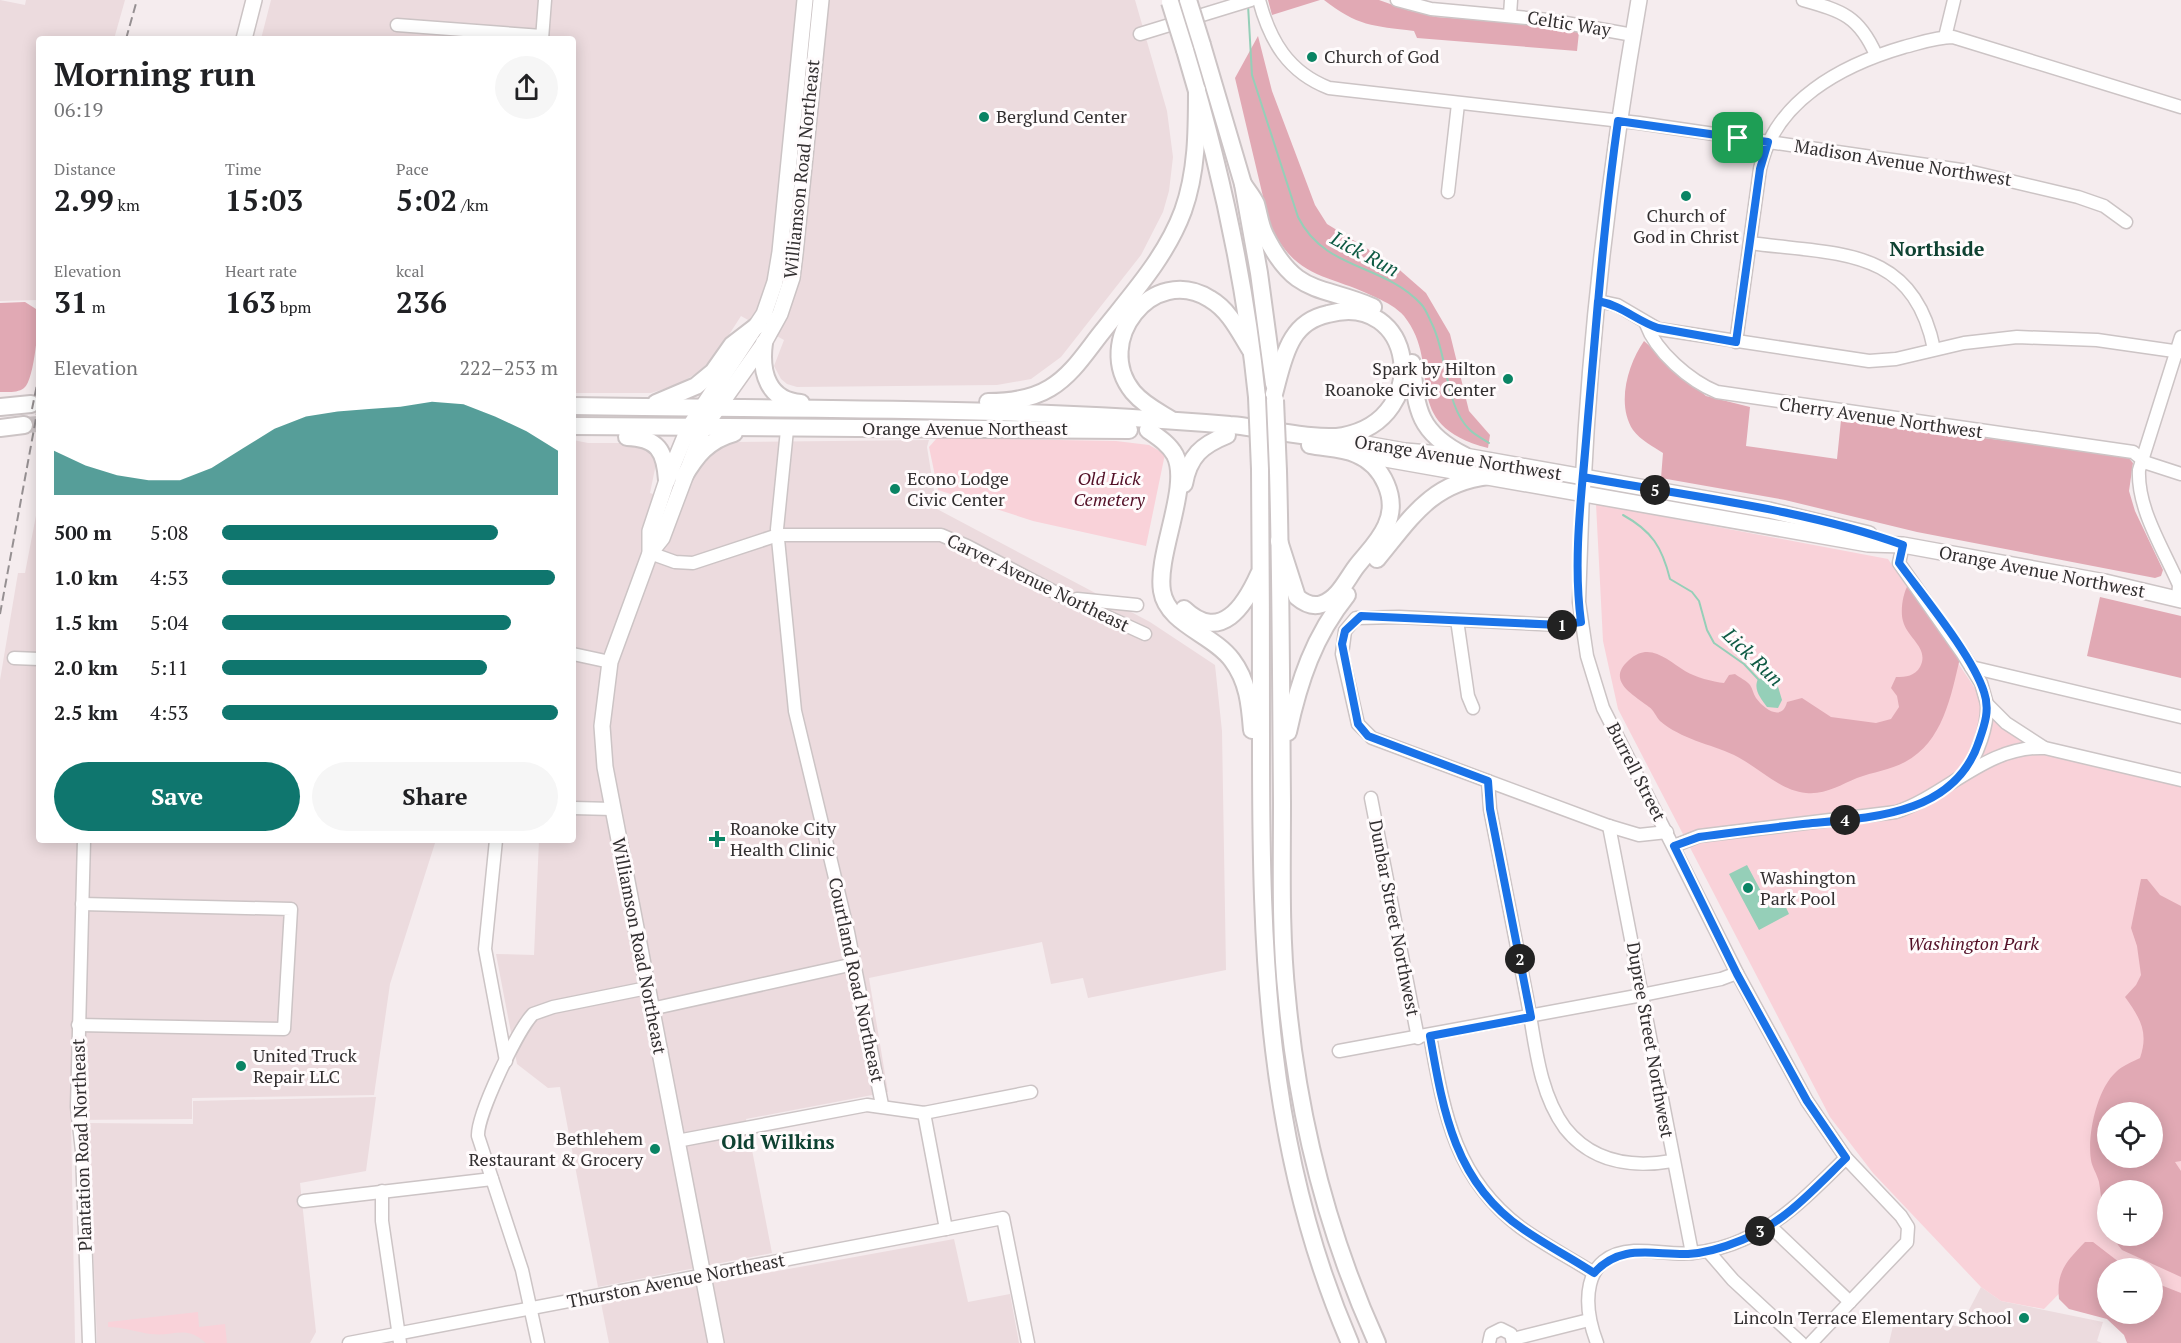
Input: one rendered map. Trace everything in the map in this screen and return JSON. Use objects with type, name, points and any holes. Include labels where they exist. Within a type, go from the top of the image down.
[{"type":"highway","points":[[1188,0],[1243,184],[1259,273],[1275,397],[1284,952],[1298,1083],[1314,1159],[1330,1219],[1352,1284],[1377,1343]]},
{"type":"highway","points":[[1170,1],[1197,90],[1233,226],[1253,354],[1260,469],[1261,806],[1267,999],[1277,1085],[1294,1173],[1312,1240],[1350,1343]]},
{"type":"highway","points":[[1046,415],[1076,366],[1152,268],[1175,230],[1193,175],[1197,90]]},
{"type":"highway","points":[[1243,184],[1255,202],[1260,225],[1275,254],[1291,273],[1315,288],[1377,309],[1398,326],[1410,349],[1416,404],[1421,418],[1440,442],[1465,456]]},
{"type":"highway","points":[[1174,421],[1138,398],[1123,375],[1119,342],[1125,324],[1138,307],[1166,292],[1184,291],[1203,295],[1226,313],[1253,354]]},
{"type":"highway","points":[[1275,397],[1293,338],[1315,318],[1334,312],[1354,312],[1375,319],[1385,327],[1399,346],[1404,363],[1403,381],[1394,404],[1375,422],[1359,430],[1329,438]]},
{"type":"highway","points":[[640,407],[667,400],[696,386],[713,372],[732,345],[758,325]]},
{"type":"highway","points":[[764,343],[766,379],[778,396],[792,402],[844,409]]},
{"type":"highway","points":[[911,408],[934,403],[1019,399],[1048,389],[1076,366]]},
{"type":"highway","points":[[0,407],[31,404]]},
{"type":"highway","name":"Orange Avenue Northeast","points":[[576,406],[640,407],[702,417],[746,429],[1148,430],[1295,442],[1356,454]]},
{"type":"highway","name":"Orange Avenue Northeast","points":[[576,428],[702,417],[844,409],[911,408],[1250,426],[1329,438]]},
{"type":"highway","points":[[702,417],[910,416],[928,409]]},
{"type":"highway","points":[[0,428],[24,425]]},
{"type":"highway","points":[[576,429],[592,436],[647,439],[659,448],[675,479],[711,442],[746,429]]},
{"type":"highway","points":[[1148,430],[1169,447],[1179,469],[1161,575],[1162,595],[1172,613],[1224,651],[1244,682],[1250,706],[1261,806]]},
{"type":"highway","points":[[1227,435],[1199,449],[1186,470],[1170,569],[1172,591],[1188,613],[1203,620],[1221,620],[1243,607],[1262,567]]},
{"type":"highway","points":[[1279,541],[1297,597],[1310,605],[1316,605],[1334,596],[1379,539],[1390,518],[1391,498],[1384,478],[1356,454]]},
{"type":"highway","points":[[1282,762],[1306,663],[1336,608],[1428,499],[1458,481],[1488,476]]},
{"type":"main road","points":[[245,36],[254,0]]},
{"type":"main road","name":"Williamson Road Northeast","points":[[716,1343],[605,767],[602,726],[610,662],[650,553],[650,531],[702,417],[758,325],[770,300],[778,269],[805,0]]},
{"type":"main road","name":"Williamson Road Northeast","points":[[702,417],[764,343],[780,314],[792,278],[821,0]]},
{"type":"main road","points":[[1583,485],[1598,301],[1618,121],[1639,0]]},
{"type":"main road","name":"Orange Avenue Northwest","points":[[1329,438],[1405,451],[1465,456],[1583,485]]},
{"type":"main road","name":"Orange Avenue Northwest","points":[[1356,454],[1488,476],[1583,485],[1800,517],[1876,535],[1903,545],[2105,582],[2180,599]]},
{"type":"street","points":[[542,36],[545,0]]},
{"type":"street","name":"Madison Avenue Northwest","points":[[1259,0],[1277,48],[1293,67],[1316,83],[1342,92],[1618,121],[2004,178],[2078,196],[2104,206],[2126,222]]},
{"type":"street","name":"Celtic Way","points":[[1398,0],[1447,12],[1510,15],[1633,35]]},
{"type":"street","points":[[1510,15],[1511,0]]},
{"type":"street","points":[[1803,0],[1837,10],[1856,22],[1876,55]]},
{"type":"street","points":[[1945,37],[1954,0]]},
{"type":"street","points":[[1140,34],[1245,2]]},
{"type":"street","points":[[397,26],[518,36]]},
{"type":"street","points":[[1736,342],[1760,169],[1768,142],[1787,114],[1820,85],[1876,55],[1945,37],[1966,40],[2181,107]]},
{"type":"street","points":[[1448,192],[1458,104]]},
{"type":"street","points":[[1750,243],[1861,259],[1888,271],[1910,289],[1918,301],[1930,327],[1935,349]]},
{"type":"street","points":[[1598,301],[1617,304],[1646,324],[1736,342],[1869,361],[1995,339],[2054,336],[2179,351]]},
{"type":"street","name":"Cherry Avenue Northwest","points":[[1646,324],[1664,352],[1699,382],[1717,393],[2133,452],[2143,457],[2147,463],[2181,474]]},
{"type":"street","points":[[2180,599],[2179,585],[2139,489],[2139,470],[2179,351],[2181,338]]},
{"type":"street","name":"Courtland Road Northeast","points":[[787,430],[778,535],[795,711],[854,964],[882,1105]]},
{"type":"street","name":"Burrell Street","points":[[1583,485],[1579,602],[1587,656],[1603,708],[1737,974],[1817,1119],[1846,1158],[1901,1216],[1908,1227],[1909,1237],[1850,1302]]},
{"type":"street","name":"Carver Avenue Northeast","points":[[650,553],[675,562],[693,563],[778,535],[941,535],[967,546],[1064,597],[1145,634]]},
{"type":"street","points":[[1903,545],[1899,563],[1981,683],[1987,704],[1986,721],[1977,748],[1964,773]]},
{"type":"street","points":[[1064,597],[1137,606]]},
{"type":"street","points":[[1581,622],[1560,625],[1368,616],[1356,618],[1349,625],[1342,644],[1358,724],[1372,738],[1639,836],[1667,832]]},
{"type":"street","points":[[1457,620],[1468,696],[1473,708]]},
{"type":"street","points":[[576,655],[610,662]]},
{"type":"street","points":[[14,658],[36,659]]},
{"type":"street","points":[[1971,667],[2181,717]]},
{"type":"street","points":[[1987,704],[2006,723],[2044,747]]},
{"type":"street","points":[[1674,846],[1699,837],[1896,812],[1926,801],[1964,773],[2009,753],[2027,748],[2044,747],[2181,780]]},
{"type":"street","points":[[1488,781],[1490,809],[1531,1017],[1546,1089],[1556,1112],[1574,1137],[1598,1155],[1626,1163],[1648,1164],[1672,1161]]},
{"type":"street","name":"Dunbar Street Northwest","points":[[1371,798],[1424,1037],[1454,1143],[1478,1184],[1491,1200],[1523,1229],[1594,1273]]},
{"type":"street","points":[[576,808],[613,809]]},
{"type":"street","name":"Dupree Street Northwest","points":[[1610,825],[1672,1161],[1692,1253]]},
{"type":"street","name":"Plantation Road Northeast","points":[[84,843],[76,1107],[82,1151],[88,1343]]},
{"type":"street","points":[[496,843],[485,949],[506,1061]]},
{"type":"street","points":[[78,1025],[284,1029],[291,909],[82,904]]},
{"type":"street","points":[[651,1009],[854,964]]},
{"type":"street","points":[[1340,1051],[1531,1017],[1721,980],[1737,974]]},
{"type":"street","points":[[538,1343],[522,1270],[477,1128],[506,1061],[528,1020],[540,1010],[647,988]]},
{"type":"street","points":[[678,1141],[867,1105],[882,1105],[906,1112],[924,1113],[1030,1092]]},
{"type":"street","points":[[924,1113],[946,1229]]},
{"type":"street","points":[[1597,1343],[1589,1320],[1587,1292],[1594,1273],[1607,1260],[1629,1252],[1708,1251],[1741,1241],[1770,1226],[1798,1204],[1846,1158]]},
{"type":"street","points":[[304,1201],[492,1179]]},
{"type":"street","points":[[382,1191],[381,1221],[399,1338]]},
{"type":"street","name":"Thurston Avenue Northeast","points":[[349,1343],[399,1338],[532,1308],[1003,1218],[1028,1343]]},
{"type":"street","points":[[1770,1226],[1850,1302],[1811,1343]]},
{"type":"street","points":[[1708,1251],[1733,1280],[1801,1343]]},
{"type":"street","points":[[1489,1343],[1491,1334],[1501,1329],[1510,1334],[1513,1341],[1589,1320]]},
{"type":"shaded area","points":[[0,0],[25,5],[26,0],[125,0],[115,36],[36,36],[36,300],[0,301]]},
{"type":"shaded area","points":[[271,0],[1135,0],[1167,111],[1173,157],[1169,191],[1163,212],[1141,255],[1061,357],[1031,379],[997,385],[797,387],[781,379],[774,366],[784,340],[741,316],[714,358],[697,373],[677,385],[651,393],[576,393],[576,36],[262,36]]},
{"type":"shaded area","points":[[1268,0],[1320,0],[1272,15]]},
{"type":"shaded area","points":[[1324,0],[1379,0],[1436,17],[1521,23],[1579,32],[1577,51],[1417,38],[1414,31],[1376,26],[1356,20]]},
{"type":"shaded area","points":[[1258,36],[1272,91],[1315,205],[1327,224],[1394,265],[1426,293],[1450,334],[1469,411],[1490,435],[1488,448],[1460,438],[1442,425],[1432,409],[1427,392],[1416,336],[1401,313],[1359,290],[1314,273],[1290,255],[1279,241],[1269,222],[1235,78]]},
{"type":"shaded area","points":[[25,302],[36,309],[36,348],[31,374],[22,390],[12,392],[0,392],[0,303]]},
{"type":"shaded area","points":[[1644,341],[1706,396],[1750,407],[1746,446],[1837,459],[1841,420],[2127,456],[2133,463],[2129,491],[2135,511],[2163,570],[2161,576],[2155,578],[1917,532],[1785,500],[1661,478],[1663,453],[1636,434],[1628,420],[1625,408],[1629,372]]},
{"type":"shaded area","points":[[929,440],[927,447],[937,509],[1150,622],[1215,665],[1222,731],[1226,970],[1088,998],[1083,978],[1051,984],[1042,942],[869,978],[888,1092],[746,1119],[772,1253],[598,1287],[560,1087],[548,1088],[517,1064],[496,954],[534,955],[539,843],[576,843],[576,441],[588,443],[635,443],[649,450],[656,464],[650,493],[684,504],[695,472],[709,454],[730,442]]},
{"type":"shaded area","points":[[36,516],[36,843],[435,843],[390,984],[374,1095],[192,1098],[192,1119],[71,1120],[75,1343],[0,1343],[0,680],[18,573],[25,573]]},
{"type":"shaded area","points":[[1908,585],[1960,658],[1949,702],[1937,730],[1918,753],[1893,767],[1826,791],[1806,793],[1787,788],[1734,755],[1677,732],[1660,721],[1651,708],[1624,687],[1621,681],[1622,668],[1629,660],[1644,652],[1651,652],[1689,673],[1709,680],[1724,683],[1729,675],[1735,674],[1749,684],[1759,702],[1773,712],[1781,711],[1787,702],[1802,698],[1831,717],[1876,723],[1891,719],[1899,707],[1897,696],[1891,688],[1896,677],[1913,674],[1920,667],[1922,660],[1920,649],[1905,627],[1902,617]]},
{"type":"shaded area","points":[[2100,597],[2181,616],[2181,678],[2087,656]]},
{"type":"shaded area","points":[[1769,678],[1777,683],[1782,700],[1778,708],[1767,707],[1762,700],[1757,690],[1758,679]]},
{"type":"shaded area","name":"Washington Park Pool","points":[[1747,865],[1770,908],[1783,901],[1789,914],[1759,930],[1729,874]]},
{"type":"shaded area","points":[[2141,879],[2147,879],[2160,895],[2181,906],[2181,1161],[2175,1162],[2181,1171],[2181,1277],[2163,1269],[2163,1258],[2139,1258],[2122,1250],[2119,1246],[2163,1246],[2163,1180],[2098,1180],[2091,1160],[2092,1126],[2097,1107],[2097,1168],[2163,1168],[2163,1102],[2099,1102],[2109,1080],[2118,1070],[2140,1058],[2143,1049],[2142,1026],[2125,997],[2136,985],[2141,975],[2137,946],[2131,928]]},
{"type":"shaded area","points":[[376,1097],[366,1171],[300,1183],[316,1332],[310,1343],[97,1343],[88,1123],[193,1124],[193,1101]]},
{"type":"shaded area","points":[[954,1239],[968,1302],[1010,1294],[1019,1343],[609,1343],[601,1303]]},
{"type":"shaded area","points":[[2085,1242],[2093,1242],[2114,1258],[2097,1258],[2097,1316],[2069,1309],[2059,1299],[2061,1274]]},
{"type":"shaded area","points":[[2163,1286],[2181,1293],[2181,1343],[2127,1343],[2124,1335],[2112,1324],[2163,1324]]},
{"type":"shaded area","name":"Lincoln Terrace Elementary School","points":[[1981,1287],[2001,1301],[2097,1321],[2097,1324],[2102,1324],[2097,1341],[2102,1343],[1889,1343],[1896,1313],[1960,1327]]},
{"type":"green space","name":"Old Lick Cemetery","points":[[937,438],[1116,441],[1149,445],[1165,454],[1146,546],[1033,521],[938,490],[929,447]]},
{"type":"green space","name":"Washington Park","points":[[1596,504],[1888,559],[2001,727],[2022,742],[2181,783],[2181,1303],[2163,1293],[2163,1258],[2102,1258],[2097,1255],[2044,1309],[2001,1301],[1981,1287],[1873,1173],[1830,1117],[1618,709],[1603,641]]},
{"type":"green space","points":[[198,1312],[199,1327],[225,1324],[227,1343],[206,1343],[192,1334],[179,1332],[151,1334],[108,1327],[108,1322]]},
{"type":"waterway","name":"Lick Run","points":[[1248,5],[1252,75],[1298,217],[1309,235],[1323,248],[1390,281],[1423,306],[1437,337],[1456,408],[1470,430],[1489,443]]},
{"type":"waterway","name":"Lick Run","points":[[1623,515],[1649,534],[1659,549],[1670,579],[1692,592],[1699,601],[1707,630],[1714,643],[1744,664],[1759,680]]},
{"type":"tunnel","points":[[24,425],[36,424]]},
{"type":"railway","points":[[127,36],[137,0]]},
{"type":"railway","points":[[32,409],[36,390]]},
{"type":"railway","points":[[0,614],[36,418]]},
{"type":"place","name":"Church of God","points":[[1312,57]]},
{"type":"place","name":"Berglund Center","points":[[984,117]]},
{"type":"place","name":"Church of God in Christ","points":[[1686,196]]},
{"type":"place","name":"Spark by Hilton Roanoke Civic Center","points":[[1508,379]]},
{"type":"place","name":"Econo Lodge Civic Center","points":[[895,489]]},
{"type":"place","name":"Roanoke City Health Clinic","points":[[717,839]]},
{"type":"place","name":"Washington Park Pool","points":[[1748,888]]},
{"type":"place","name":"United Truck Repair LLC","points":[[241,1066]]},
{"type":"place","name":"Bethlehem Restaurant & Grocery","points":[[655,1149]]},
{"type":"place","name":"Lincoln Terrace Elementary School","points":[[2024,1318]]},
{"type":"district","name":"Northside","points":[[1937,249]]},
{"type":"district","name":"Old Wilkins","points":[[778,1142]]},
{"type":"route","points":[[1738,138],[1618,121],[1602,243],[1584,464],[1579,537],[1581,622],[1560,625],[1361,616],[1349,625],[1342,644],[1343,662],[1358,724],[1362,731],[1372,738],[1488,781],[1490,809],[1531,1017],[1430,1036],[1437,1078],[1454,1143],[1478,1184],[1491,1200],[1523,1229],[1594,1273],[1607,1260],[1629,1252],[1692,1253],[1708,1251],[1741,1241],[1783,1217],[1846,1158],[1817,1119],[1807,1101],[1737,974],[1674,846],[1699,837],[1878,816],[1913,807],[1926,801],[1964,773],[1974,757],[1986,721],[1987,704],[1981,683],[1899,563],[1903,545],[1876,535],[1769,510],[1583,477],[1598,301],[1617,304],[1634,317],[1658,328],[1736,342],[1760,169],[1768,142],[1738,138]]}]
